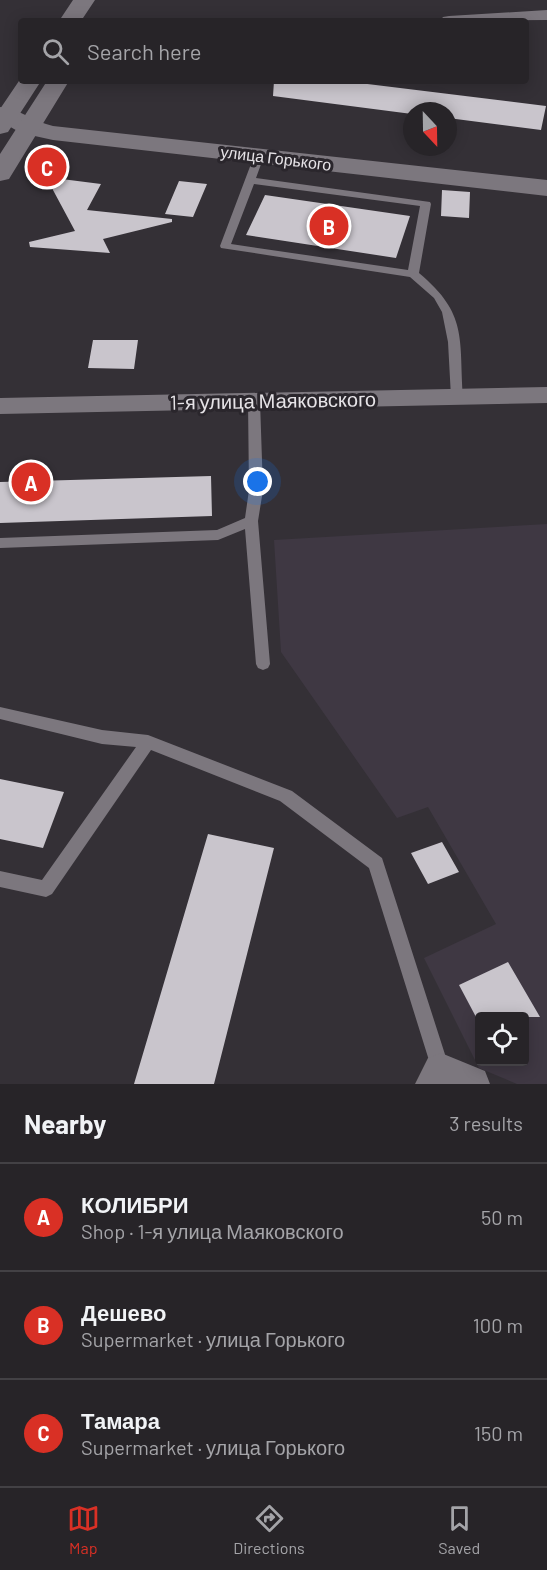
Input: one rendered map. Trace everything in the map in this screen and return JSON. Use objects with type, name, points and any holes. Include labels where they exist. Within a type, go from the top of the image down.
[{"type":"street","points":[[75,18],[95,7]]},
{"type":"street","points":[[529,18],[545,18]]},
{"type":"street","points":[[3,119],[28,84]]},
{"type":"street","points":[[0,174],[56,84]]},
{"type":"street","name":"улица Горького","points":[[3,119],[34,119],[442,169],[547,188]]},
{"type":"street","name":"улица Горького","points":[[34,119],[53,132],[259,156],[442,169],[547,169]]},
{"type":"street","name":"1-я улица Маяковского","points":[[0,406],[547,395]]},
{"type":"lane","points":[[259,156],[225,246],[413,274],[434,291],[448,310],[457,397]]},
{"type":"lane","points":[[250,180],[426,204],[413,274]]},
{"type":"lane","points":[[254,401],[256,490],[251,521],[263,664]]},
{"type":"lane","points":[[0,543],[218,536],[251,521]]},
{"type":"lane","points":[[0,713],[102,737],[148,742],[286,796],[376,863],[449,1080]]},
{"type":"lane","points":[[0,879],[46,889],[148,742]]},
{"type":"shaded area","points":[[547,524],[547,1084],[517,1084],[479,1068],[478,1066],[529,1066],[529,1012],[475,1012],[475,1060],[424,958],[496,924],[428,807],[397,818],[281,652],[274,540]]},
{"type":"building","points":[[274,84],[367,84],[546,106],[541,130],[457,119],[457,102],[403,102],[403,113],[273,96]]},
{"type":"building","points":[[46,177],[101,184],[87,210],[172,219],[172,222],[103,239],[110,253],[30,247],[29,242],[75,231]]},
{"type":"building","points":[[179,181],[207,184],[193,217],[165,214]]},
{"type":"building","points":[[442,190],[470,192],[469,218],[441,216]]},
{"type":"building","points":[[265,195],[410,216],[396,258],[246,235]]},
{"type":"building","points":[[93,340],[138,340],[134,369],[88,368]]},
{"type":"building","points":[[211,476],[212,516],[0,523],[0,482]]},
{"type":"building","points":[[0,779],[64,792],[43,848],[0,839]]},
{"type":"building","points":[[208,834],[274,848],[214,1084],[134,1084]]},
{"type":"building","points":[[442,842],[459,872],[428,884],[411,853]]},
{"type":"building","points":[[508,962],[540,1017],[529,1017],[529,1012],[475,1012],[475,1015],[459,985]]},
{"type":"place","name":"Тамара","points":[[47,167]]},
{"type":"place","name":"Дешево","points":[[329,226]]},
{"type":"place","name":"КОЛИБРИ","points":[[31,482]]}]
